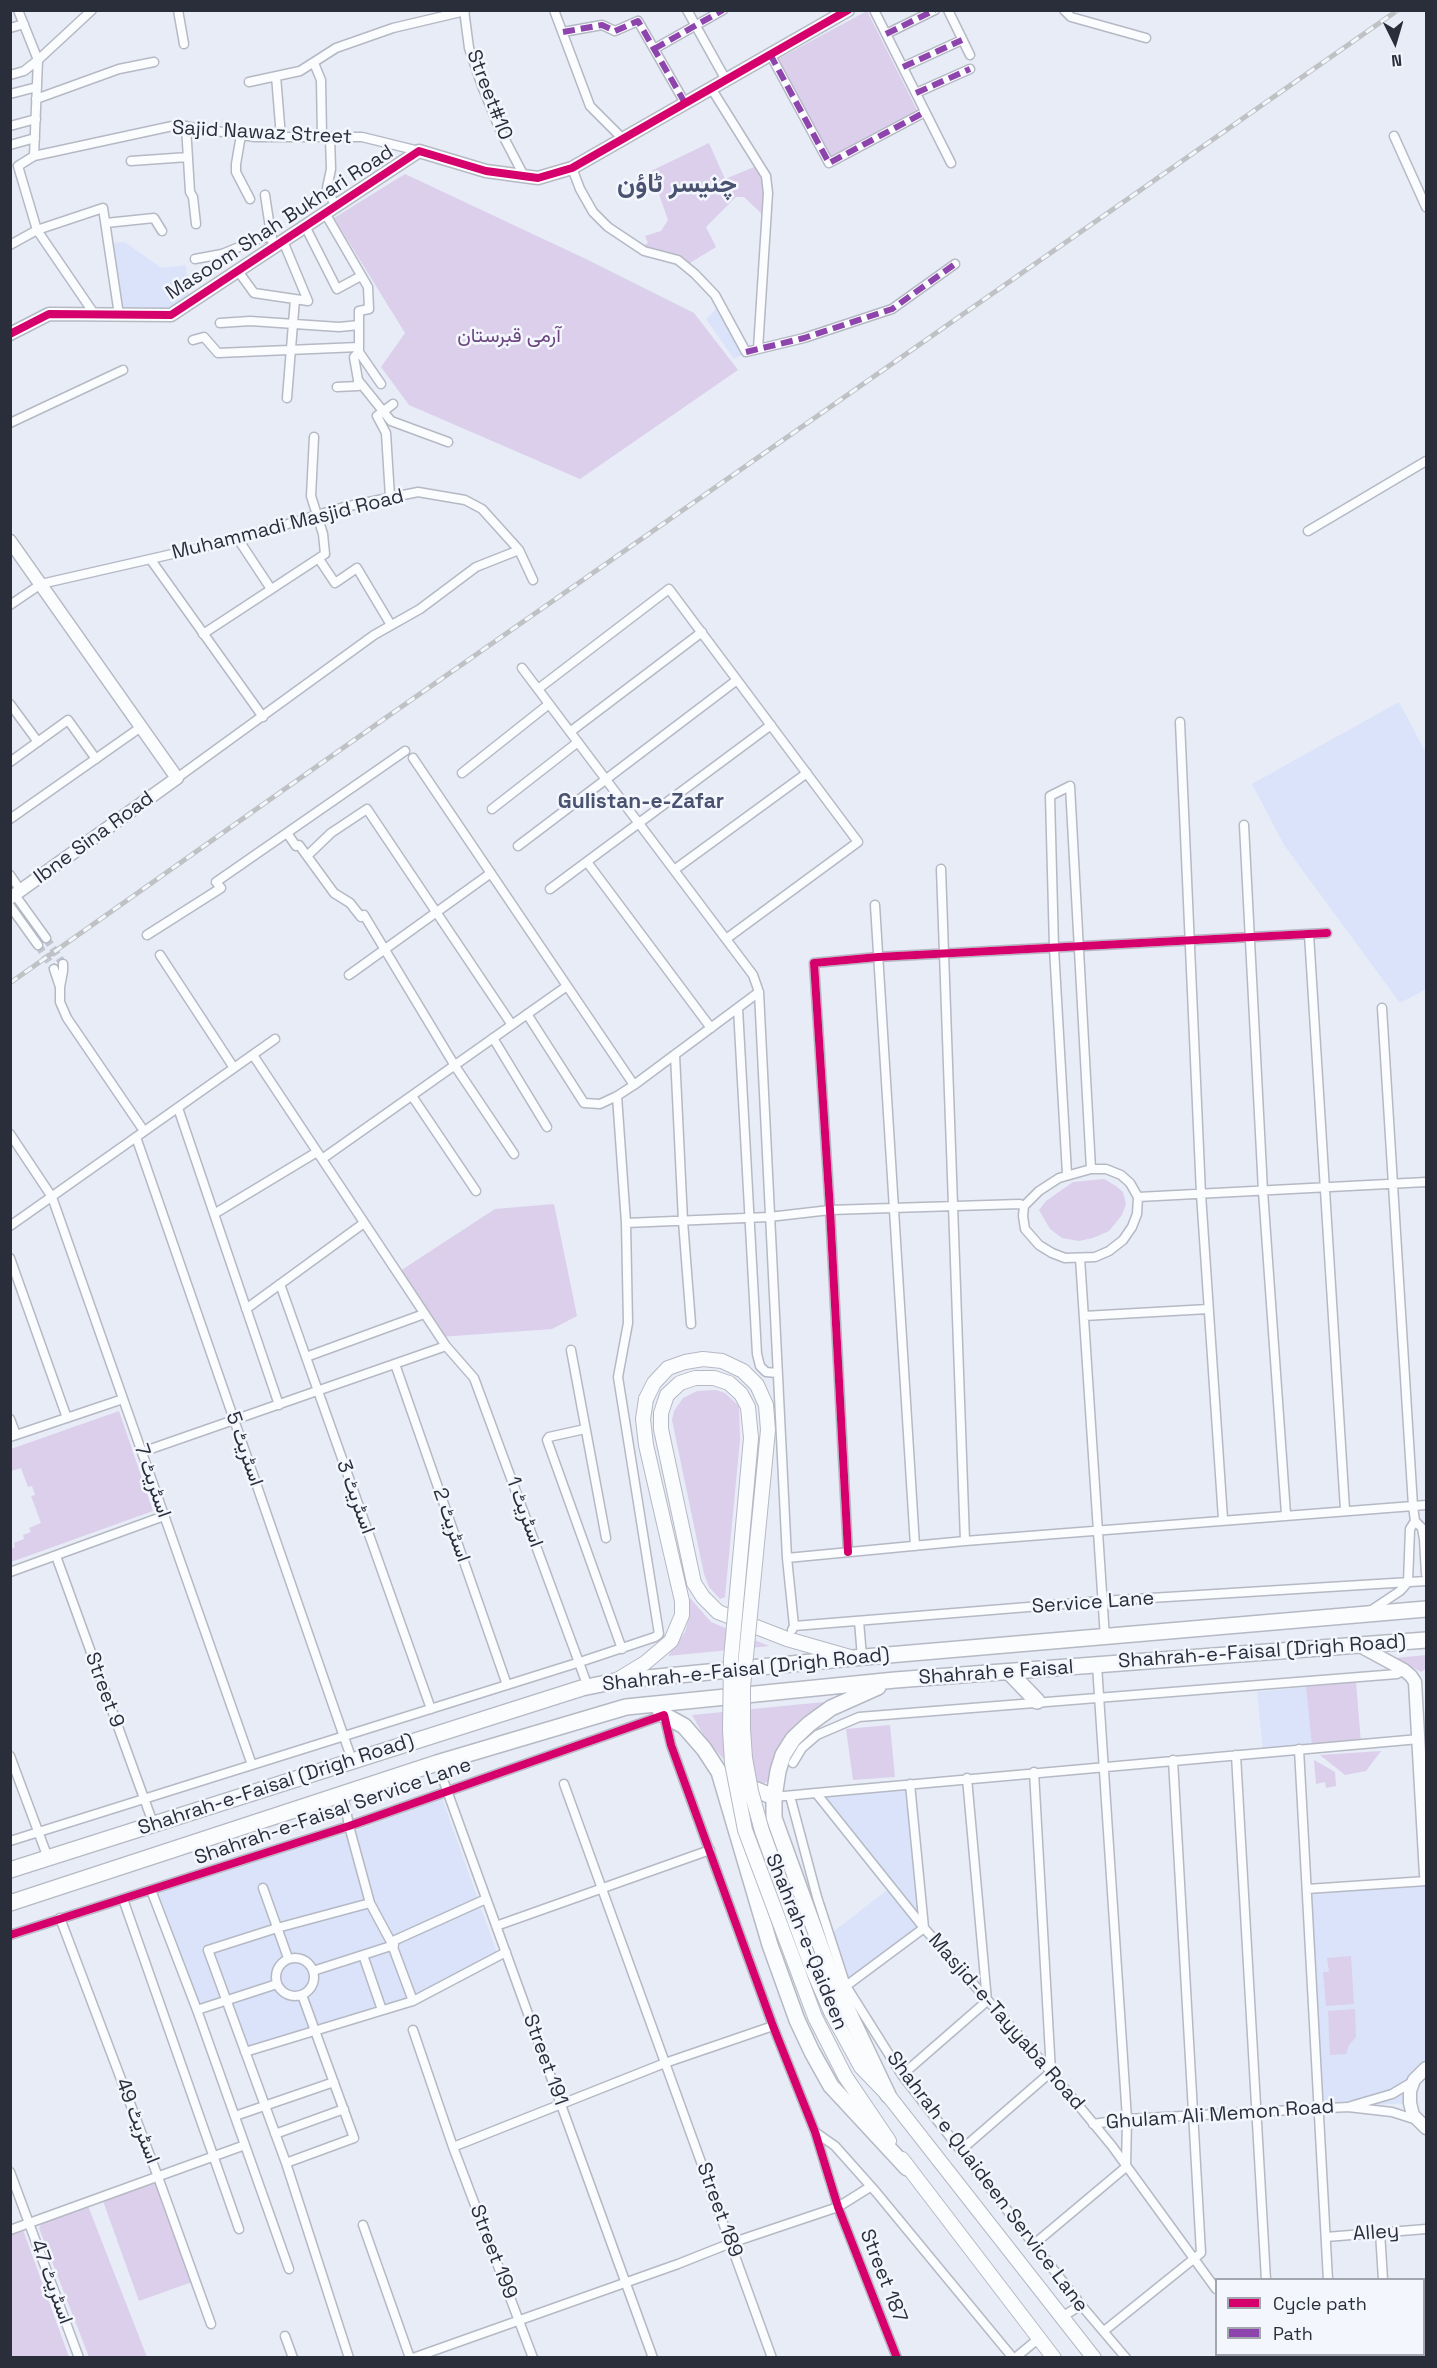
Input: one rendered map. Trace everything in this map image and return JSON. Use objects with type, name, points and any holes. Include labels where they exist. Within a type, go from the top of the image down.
[{"type":"highway","points":[[1364,1615],[1426,1609]]},
{"type":"highway","name":"Shahrah-e-Faisal (Drigh Road)","points":[[10,1870],[352,1760],[588,1687],[616,1681],[1364,1615]]},
{"type":"highway","name":"Shahrah-e-Faisal (Drigh Road)","points":[[1097,1665],[1426,1640]]},
{"type":"highway","name":"Shahrah e Faisal","points":[[895,1680],[1097,1665]]},
{"type":"highway","points":[[1010,1673],[1037,1701]]},
{"type":"highway","points":[[888,2095],[831,1975],[774,1818],[774,1797],[783,1755],[793,1739],[831,1708],[895,1680]]},
{"type":"highway","name":"Shahrah-e-Faisal (Drigh Road)","points":[[10,1904],[436,1763],[626,1707],[660,1709],[895,1680]]},
{"type":"highway","points":[[660,1709],[684,1726],[704,1749],[719,1772],[770,1945],[797,2020],[812,2052],[831,2086],[908,2168]]},
{"type":"highway","points":[[729,1802],[735,1793],[745,1789],[761,1790],[774,1797]]},
{"type":"main road","name":"Shahrah-e-Qaideen","points":[[616,1681],[645,1663],[671,1641],[682,1615],[682,1601],[646,1445],[643,1419],[646,1399],[654,1383],[668,1368],[703,1359],[722,1360],[743,1371],[757,1385],[766,1405],[768,1430],[743,1687],[742,1729],[751,1791],[762,1831],[812,1968],[831,2012],[861,2067],[888,2095],[1094,2358]]},
{"type":"main road","name":"Shahrah-e-Qaideen","points":[[858,1658],[787,1640],[718,1612],[703,1597],[694,1583],[664,1445],[661,1413],[667,1395],[680,1383],[695,1378],[714,1378],[729,1383],[741,1394],[748,1407],[751,1421],[751,1438],[731,1659],[732,1762],[745,1830],[815,2017],[845,2076],[908,2168],[1054,2358]]},
{"type":"street","points":[[18,10],[38,60],[34,156],[18,166],[37,230],[95,315]]},
{"type":"street","points":[[10,75],[24,71],[38,60],[92,10]]},
{"type":"street","points":[[178,10],[184,44]]},
{"type":"street","points":[[554,10],[590,106],[623,140]]},
{"type":"street","points":[[687,10],[726,80]]},
{"type":"street","points":[[654,49],[723,10]]},
{"type":"street","name":"Masoom Shah Bukhari Road","points":[[10,334],[50,314],[171,315],[238,271],[276,242],[305,226],[419,151],[486,171],[538,178],[572,168],[848,10]]},
{"type":"street","points":[[874,10],[951,163]]},
{"type":"street","points":[[886,34],[934,10]]},
{"type":"street","points":[[948,10],[970,55]]},
{"type":"street","points":[[1064,10],[1071,17],[1146,38]]},
{"type":"street","points":[[249,82],[300,71],[336,48],[393,28],[465,11]]},
{"type":"street","name":"Street#10","points":[[465,11],[469,48],[482,86],[524,176]]},
{"type":"street","points":[[563,32],[602,25],[615,31],[638,21],[685,103]]},
{"type":"street","points":[[10,28],[24,24]]},
{"type":"street","points":[[903,67],[962,39]]},
{"type":"street","points":[[770,54],[829,163],[925,112]]},
{"type":"street","points":[[36,99],[119,69],[154,62]]},
{"type":"street","points":[[314,63],[321,80],[326,137],[332,170],[327,188],[330,210],[368,287],[369,309],[359,311],[359,350],[381,384]]},
{"type":"street","points":[[916,93],[970,69]]},
{"type":"street","points":[[276,76],[281,137]]},
{"type":"street","points":[[10,94],[37,87]]},
{"type":"street","points":[[711,88],[766,176],[768,193],[758,349]]},
{"type":"street","points":[[10,126],[36,119]]},
{"type":"street","name":"Sajid Nawaz Street","points":[[34,156],[177,125],[241,135],[362,137],[419,151]]},
{"type":"street","points":[[186,126],[190,192],[193,196],[196,224]]},
{"type":"street","points":[[241,135],[236,172],[250,199]]},
{"type":"street","points":[[1394,136],[1426,207]]},
{"type":"street","points":[[10,144],[35,138]]},
{"type":"street","points":[[131,161],[188,157]]},
{"type":"street","points":[[572,168],[592,212],[608,227],[644,251],[678,260],[695,273],[715,295],[746,352],[804,338],[892,309],[955,264]]},
{"type":"street","points":[[238,271],[254,293],[309,300],[276,242],[265,195]]},
{"type":"street","points":[[10,245],[37,230],[103,208],[119,315]]},
{"type":"street","points":[[106,223],[154,218],[162,231]]},
{"type":"street","points":[[305,226],[337,289],[361,276]]},
{"type":"street","points":[[195,259],[222,254],[261,238],[276,242]]},
{"type":"street","points":[[287,398],[295,299]]},
{"type":"street","points":[[220,323],[250,321],[339,327],[359,325]]},
{"type":"street","points":[[193,340],[204,338],[218,353],[359,350]]},
{"type":"street","points":[[337,387],[358,386],[354,357],[359,350]]},
{"type":"street","points":[[10,423],[123,370]]},
{"type":"street","points":[[358,380],[391,421],[448,442]]},
{"type":"street","points":[[390,497],[386,433],[377,417],[393,404]]},
{"type":"street","points":[[203,634],[325,554],[323,534],[310,486],[314,437]]},
{"type":"street","points":[[1308,531],[1426,461]]},
{"type":"street","name":"Muhammadi Masjid Road","points":[[41,584],[238,539],[344,507],[418,492],[465,500],[482,509],[519,550],[533,580]]},
{"type":"street","points":[[238,539],[271,589]]},
{"type":"street","points":[[10,541],[177,778],[374,635],[420,609],[476,567],[519,550]]},
{"type":"street","points":[[319,559],[335,583],[357,568],[392,625]]},
{"type":"street","points":[[151,560],[263,717]]},
{"type":"street","points":[[10,605],[41,584]]},
{"type":"street","points":[[538,689],[669,589],[702,632],[858,842],[726,939]]},
{"type":"street","points":[[570,732],[702,632]]},
{"type":"street","points":[[522,668],[753,975],[759,992],[787,1558],[794,1626],[787,1640]]},
{"type":"street","points":[[518,846],[737,680]]},
{"type":"street","points":[[10,704],[38,742]]},
{"type":"street","points":[[462,773],[549,704]]},
{"type":"street","points":[[10,762],[68,720],[96,759]]},
{"type":"street","points":[[1180,722],[1201,1194],[1223,1519]]},
{"type":"street","points":[[550,889],[771,725]]},
{"type":"street","points":[[10,819],[141,727]]},
{"type":"street","points":[[492,809],[578,742]]},
{"type":"street","points":[[147,935],[221,888],[216,882],[405,751]]},
{"type":"street","points":[[413,758],[634,1085]]},
{"type":"street","points":[[674,870],[807,773]]},
{"type":"street","name":"Ibne Sina Road","points":[[14,898],[177,778]]},
{"type":"street","points":[[1067,1174],[1054,948],[1050,796],[1070,786],[1091,1169]]},
{"type":"street","points":[[307,856],[331,833],[367,809],[512,1025]]},
{"type":"street","points":[[1244,825],[1263,1191],[1286,1514]]},
{"type":"street","points":[[287,833],[334,892],[350,903],[361,917],[364,915],[455,1066],[514,1154]]},
{"type":"street","points":[[587,862],[711,1028]]},
{"type":"street","points":[[941,869],[955,1206],[965,1540]]},
{"type":"street","points":[[349,975],[491,873]]},
{"type":"street","points":[[10,875],[14,898],[38,945]]},
{"type":"street","points":[[14,898],[46,938]]},
{"type":"street","points":[[875,905],[892,1208],[915,1546]]},
{"type":"street","points":[[1310,933],[1345,1510]]},
{"type":"street","points":[[848,1552],[814,963],[878,957],[1327,933]]},
{"type":"street","points":[[160,955],[234,1068]]},
{"type":"street","points":[[60,987],[63,964]]},
{"type":"street","points":[[54,969],[60,987]]},
{"type":"street","points":[[214,1214],[320,1156],[412,1096],[567,986]]},
{"type":"street","name":"اسٹریٹ 5","points":[[60,987],[60,1002],[67,1018],[140,1134],[234,1421],[352,1760]]},
{"type":"street","points":[[527,1014],[584,1103],[600,1104],[634,1085],[759,992]]},
{"type":"street","points":[[738,1008],[757,1353],[760,1366],[766,1372],[777,1373]]},
{"type":"street","points":[[1382,1008],[1413,1506],[1416,1521],[1422,1528],[1426,1574]]},
{"type":"street","points":[[493,1038],[547,1127]]},
{"type":"street","points":[[10,1226],[275,1039]]},
{"type":"street","name":"اسٹریٹ 1","points":[[254,1054],[424,1314],[446,1346],[474,1378],[588,1687]]},
{"type":"street","points":[[675,1055],[683,1221],[691,1324]]},
{"type":"street","points":[[412,1096],[476,1191]]},
{"type":"street","points":[[10,1841],[622,1649],[659,1634],[618,1377],[628,1323],[626,1223],[617,1096]]},
{"type":"street","points":[[178,1108],[279,1405]]},
{"type":"street","name":"اسٹریٹ 7","points":[[10,1134],[52,1197],[252,1765]]},
{"type":"street","points":[[1091,1169],[1106,1169],[1121,1175],[1130,1183],[1138,1197],[1137,1214],[1132,1227],[1124,1240],[1109,1251],[1095,1257],[1080,1258],[1058,1255],[1039,1245],[1025,1228],[1024,1206],[1039,1191],[1067,1174],[1091,1169]]},
{"type":"street","points":[[1138,1197],[1426,1182]]},
{"type":"street","points":[[626,1223],[769,1217],[830,1210],[1020,1204],[1024,1206]]},
{"type":"street","points":[[246,1309],[364,1223]]},
{"type":"street","points":[[10,1258],[67,1418]]},
{"type":"street","points":[[1080,1258],[1105,1638]]},
{"type":"street","name":"اسٹریٹ 3","points":[[280,1284],[431,1709]]},
{"type":"street","points":[[1084,1316],[1208,1309]]},
{"type":"street","points":[[306,1357],[424,1314]]},
{"type":"street","points":[[142,1452],[446,1346]]},
{"type":"street","points":[[572,1350],[606,1538]]},
{"type":"street","name":"اسٹریٹ 2","points":[[395,1364],[507,1685]]},
{"type":"street","points":[[10,1419],[13,1436],[123,1400]]},
{"type":"street","points":[[585,1429],[549,1437],[547,1440],[622,1649]]},
{"type":"street","points":[[787,1558],[965,1540],[1426,1505]]},
{"type":"street","points":[[10,1572],[164,1516]]},
{"type":"street","points":[[1364,1615],[1400,1591],[1408,1582],[1410,1529],[1416,1521]]},
{"type":"street","name":"Street 9","points":[[56,1556],[153,1823]]},
{"type":"street","name":"Service Lane","points":[[794,1626],[1102,1601],[1426,1581]]},
{"type":"street","points":[[858,1658],[859,1622]]},
{"type":"street","points":[[1358,1645],[1404,1670],[1415,1682],[1426,1875]]},
{"type":"street","points":[[1033,2245],[1126,2167],[1127,2120],[1097,1665]]},
{"type":"street","points":[[793,1763],[802,1748],[817,1735],[859,1717],[1385,1675],[1400,1673],[1404,1670]]},
{"type":"street","name":"Shahrah-e-Faisal Service Lane","points":[[10,1935],[349,1826],[660,1709]]},
{"type":"street","name":"Street 187","points":[[660,1709],[773,2026],[815,2132],[838,2207],[897,2358]]},
{"type":"street","points":[[774,1797],[1419,1739]]},
{"type":"street","points":[[1299,1749],[1328,2278]]},
{"type":"street","points":[[1236,1755],[1266,2278]]},
{"type":"street","points":[[10,1756],[48,1858]]},
{"type":"street","points":[[1104,2331],[1201,2253],[1173,1760]]},
{"type":"street","name":"Street 191","points":[[436,1763],[653,2358]]},
{"type":"street","points":[[961,2150],[1051,2072],[1034,1772]]},
{"type":"street","points":[[902,2075],[987,2001],[967,1778]]},
{"type":"street","name":"Street 189","points":[[564,1784],[772,2358]]},
{"type":"street","points":[[846,1986],[924,1928],[910,1784]]},
{"type":"street","name":"Masjid-e-Tayyaba Road","points":[[816,1793],[924,1928],[1051,2072],[1093,2124],[1215,2288]]},
{"type":"street","points":[[343,1794],[349,1826],[370,1903],[392,1943],[413,2001]]},
{"type":"street","name":"Shahrah e Quaideen Service Lane","points":[[790,1796],[817,1897],[846,1986],[902,2075],[1081,2306],[1126,2358]]},
{"type":"street","points":[[496,1926],[710,1850]]},
{"type":"street","points":[[1307,1889],[1426,1881]]},
{"type":"street","points":[[263,1888],[288,1959]]},
{"type":"street","points":[[151,1890],[197,2010],[289,2269]]},
{"type":"street","points":[[123,1899],[239,2229]]},
{"type":"street","points":[[313,1971],[392,1943],[486,1899]]},
{"type":"street","points":[[349,2358],[275,2134],[208,1950],[277,1928],[370,1903]]},
{"type":"street","name":"اسٹریٹ 49","points":[[60,1918],[211,2324]]},
{"type":"street","points":[[245,2052],[413,2001],[506,1952]]},
{"type":"street","points":[[363,1955],[382,2010]]},
{"type":"street","points":[[288,1959],[300,1959],[313,1971],[310,1988],[302,1995],[294,1996],[285,1993],[277,1984],[278,1968],[288,1959]]},
{"type":"street","points":[[197,2010],[277,1984]]},
{"type":"street","points":[[285,2163],[354,2138],[302,1995]]},
{"type":"street","points":[[453,2146],[665,2063],[773,2026]]},
{"type":"street","name":"Street 199","points":[[413,2030],[453,2146],[533,2358]]},
{"type":"street","points":[[1347,2107],[1392,2094],[1422,2070]]},
{"type":"street","points":[[1422,2070],[1410,2091],[1410,2103],[1422,2124]]},
{"type":"street","points":[[234,2116],[334,2082]]},
{"type":"street","points":[[1347,2107],[1392,2112],[1422,2124]]},
{"type":"street","name":"Ghulam Ali Memon Road","points":[[1093,2124],[1347,2107]]},
{"type":"street","points":[[275,2134],[344,2109]]},
{"type":"street","points":[[815,2132],[835,2146],[1014,2358],[1038,2339]]},
{"type":"street","points":[[10,2230],[245,2145]]},
{"type":"street","name":"اسٹریٹ 47","points":[[10,2172],[79,2358]]},
{"type":"street","points":[[363,2225],[412,2358],[731,2243],[838,2207],[870,2187]]},
{"type":"street","name":"Alley","points":[[1326,2237],[1426,2229]]},
{"type":"street","points":[[1380,2232],[1383,2278]]},
{"type":"street","points":[[1062,2318],[1081,2306]]},
{"type":"street","points":[[285,2336],[293,2358]]},
{"type":"shaded area","points":[[125,242],[161,268],[186,265],[189,303],[171,315],[119,315],[109,243]]},
{"type":"shaded area","points":[[717,308],[744,354],[734,359],[706,319]]},
{"type":"shaded area","points":[[1399,702],[1426,753],[1426,989],[1400,1003],[1284,845],[1252,784]]},
{"type":"shaded area","points":[[1306,1687],[1312,1747],[1263,1752],[1257,1692]]},
{"type":"shaded area","points":[[910,1784],[924,1928],[846,1986],[829,1935],[891,1887],[816,1793]]},
{"type":"shaded area","points":[[442,1798],[497,1953],[439,1981],[408,2001],[240,2053],[221,2002],[192,2011],[146,1890],[350,1833]]},
{"type":"shaded area","points":[[1426,1881],[1426,2062],[1410,2103],[1318,2108],[1307,1889]]},
{"type":"green space","points":[[867,11],[918,112],[828,161],[774,61]]},
{"type":"green space","points":[[709,143],[725,179],[759,165],[766,176],[765,217],[744,197],[736,197],[706,227],[716,247],[685,266],[639,248],[648,243],[645,236],[661,231],[668,220],[651,171]]},
{"type":"green space","name":"آرمی قبرستان","points":[[405,174],[588,260],[694,313],[738,370],[580,479],[409,405],[381,367],[405,333],[334,218]]},
{"type":"green space","points":[[1104,1179],[1123,1192],[1126,1204],[1122,1215],[1109,1231],[1079,1241],[1062,1238],[1050,1229],[1039,1210],[1046,1201],[1073,1182]]},
{"type":"green space","points":[[554,1204],[577,1316],[552,1329],[440,1337],[397,1273],[495,1209]]},
{"type":"green space","points":[[716,1390],[725,1393],[739,1406],[740,1440],[725,1597],[720,1599],[709,1587],[704,1574],[672,1420],[674,1411],[683,1398],[697,1391]]},
{"type":"green space","points":[[119,1411],[153,1511],[11,1562],[11,1549],[15,1547],[14,1543],[24,1539],[23,1535],[31,1532],[29,1528],[41,1523],[31,1496],[35,1495],[32,1486],[28,1487],[21,1468],[11,1471],[11,1449]]},
{"type":"green space","points":[[690,1598],[711,1622],[769,1646],[668,1656],[685,1632]]},
{"type":"green space","points":[[1426,1655],[1426,1669],[1421,1672],[1396,1658]]},
{"type":"green space","points":[[1356,1682],[1361,1743],[1312,1747],[1306,1687]]},
{"type":"green space","points":[[824,1702],[789,1732],[771,1764],[768,1781],[762,1785],[744,1782],[705,1738],[692,1715]]},
{"type":"green space","points":[[890,1725],[895,1777],[853,1780],[846,1729]]},
{"type":"green space","points":[[1381,1751],[1366,1771],[1345,1775],[1320,1755]]},
{"type":"green space","points":[[1314,1760],[1335,1772],[1336,1786],[1326,1788],[1325,1782],[1316,1784]]},
{"type":"green space","points":[[1351,1956],[1354,2004],[1326,2006],[1323,1972],[1329,1972],[1327,1958]]},
{"type":"green space","points":[[1355,2009],[1356,2037],[1349,2045],[1346,2054],[1330,2055],[1328,2011]]},
{"type":"green space","points":[[155,2181],[192,2282],[139,2301],[103,2201]]},
{"type":"green space","points":[[88,2206],[147,2357],[89,2357],[39,2228],[42,2223]]},
{"type":"green space","points":[[23,2230],[69,2357],[11,2357],[11,2235]]},
{"type":"tunnel","points":[[46,938],[63,964]]},
{"type":"tunnel","points":[[38,945],[54,969]]},
{"type":"railway","points":[[10,983],[1398,10]]},
{"type":"marked path","points":[[654,49],[723,10]]},
{"type":"marked path","points":[[886,34],[935,10]]},
{"type":"marked path","points":[[563,32],[602,25],[615,31],[638,21],[685,103]]},
{"type":"marked path","points":[[903,67],[962,40]]},
{"type":"marked path","points":[[770,54],[829,163],[925,112]]},
{"type":"marked path","points":[[916,93],[970,69]]},
{"type":"marked path","points":[[746,352],[804,338],[892,309],[955,264]]},
{"type":"cycle path","points":[[10,334],[49,314],[171,315],[419,151],[486,171],[538,178],[572,168],[848,10]]},
{"type":"cycle path","points":[[848,1552],[814,963],[878,957],[1327,933]]},
{"type":"cycle path","points":[[10,1935],[349,1826],[664,1715],[671,1745],[773,2026],[815,2132],[838,2207],[897,2358]]},
{"type":"district","name":"چنیسر ٹاؤن","points":[[677,185]]},
{"type":"district","name":"Gulistan-e-Zafar","points":[[641,802]]}]
